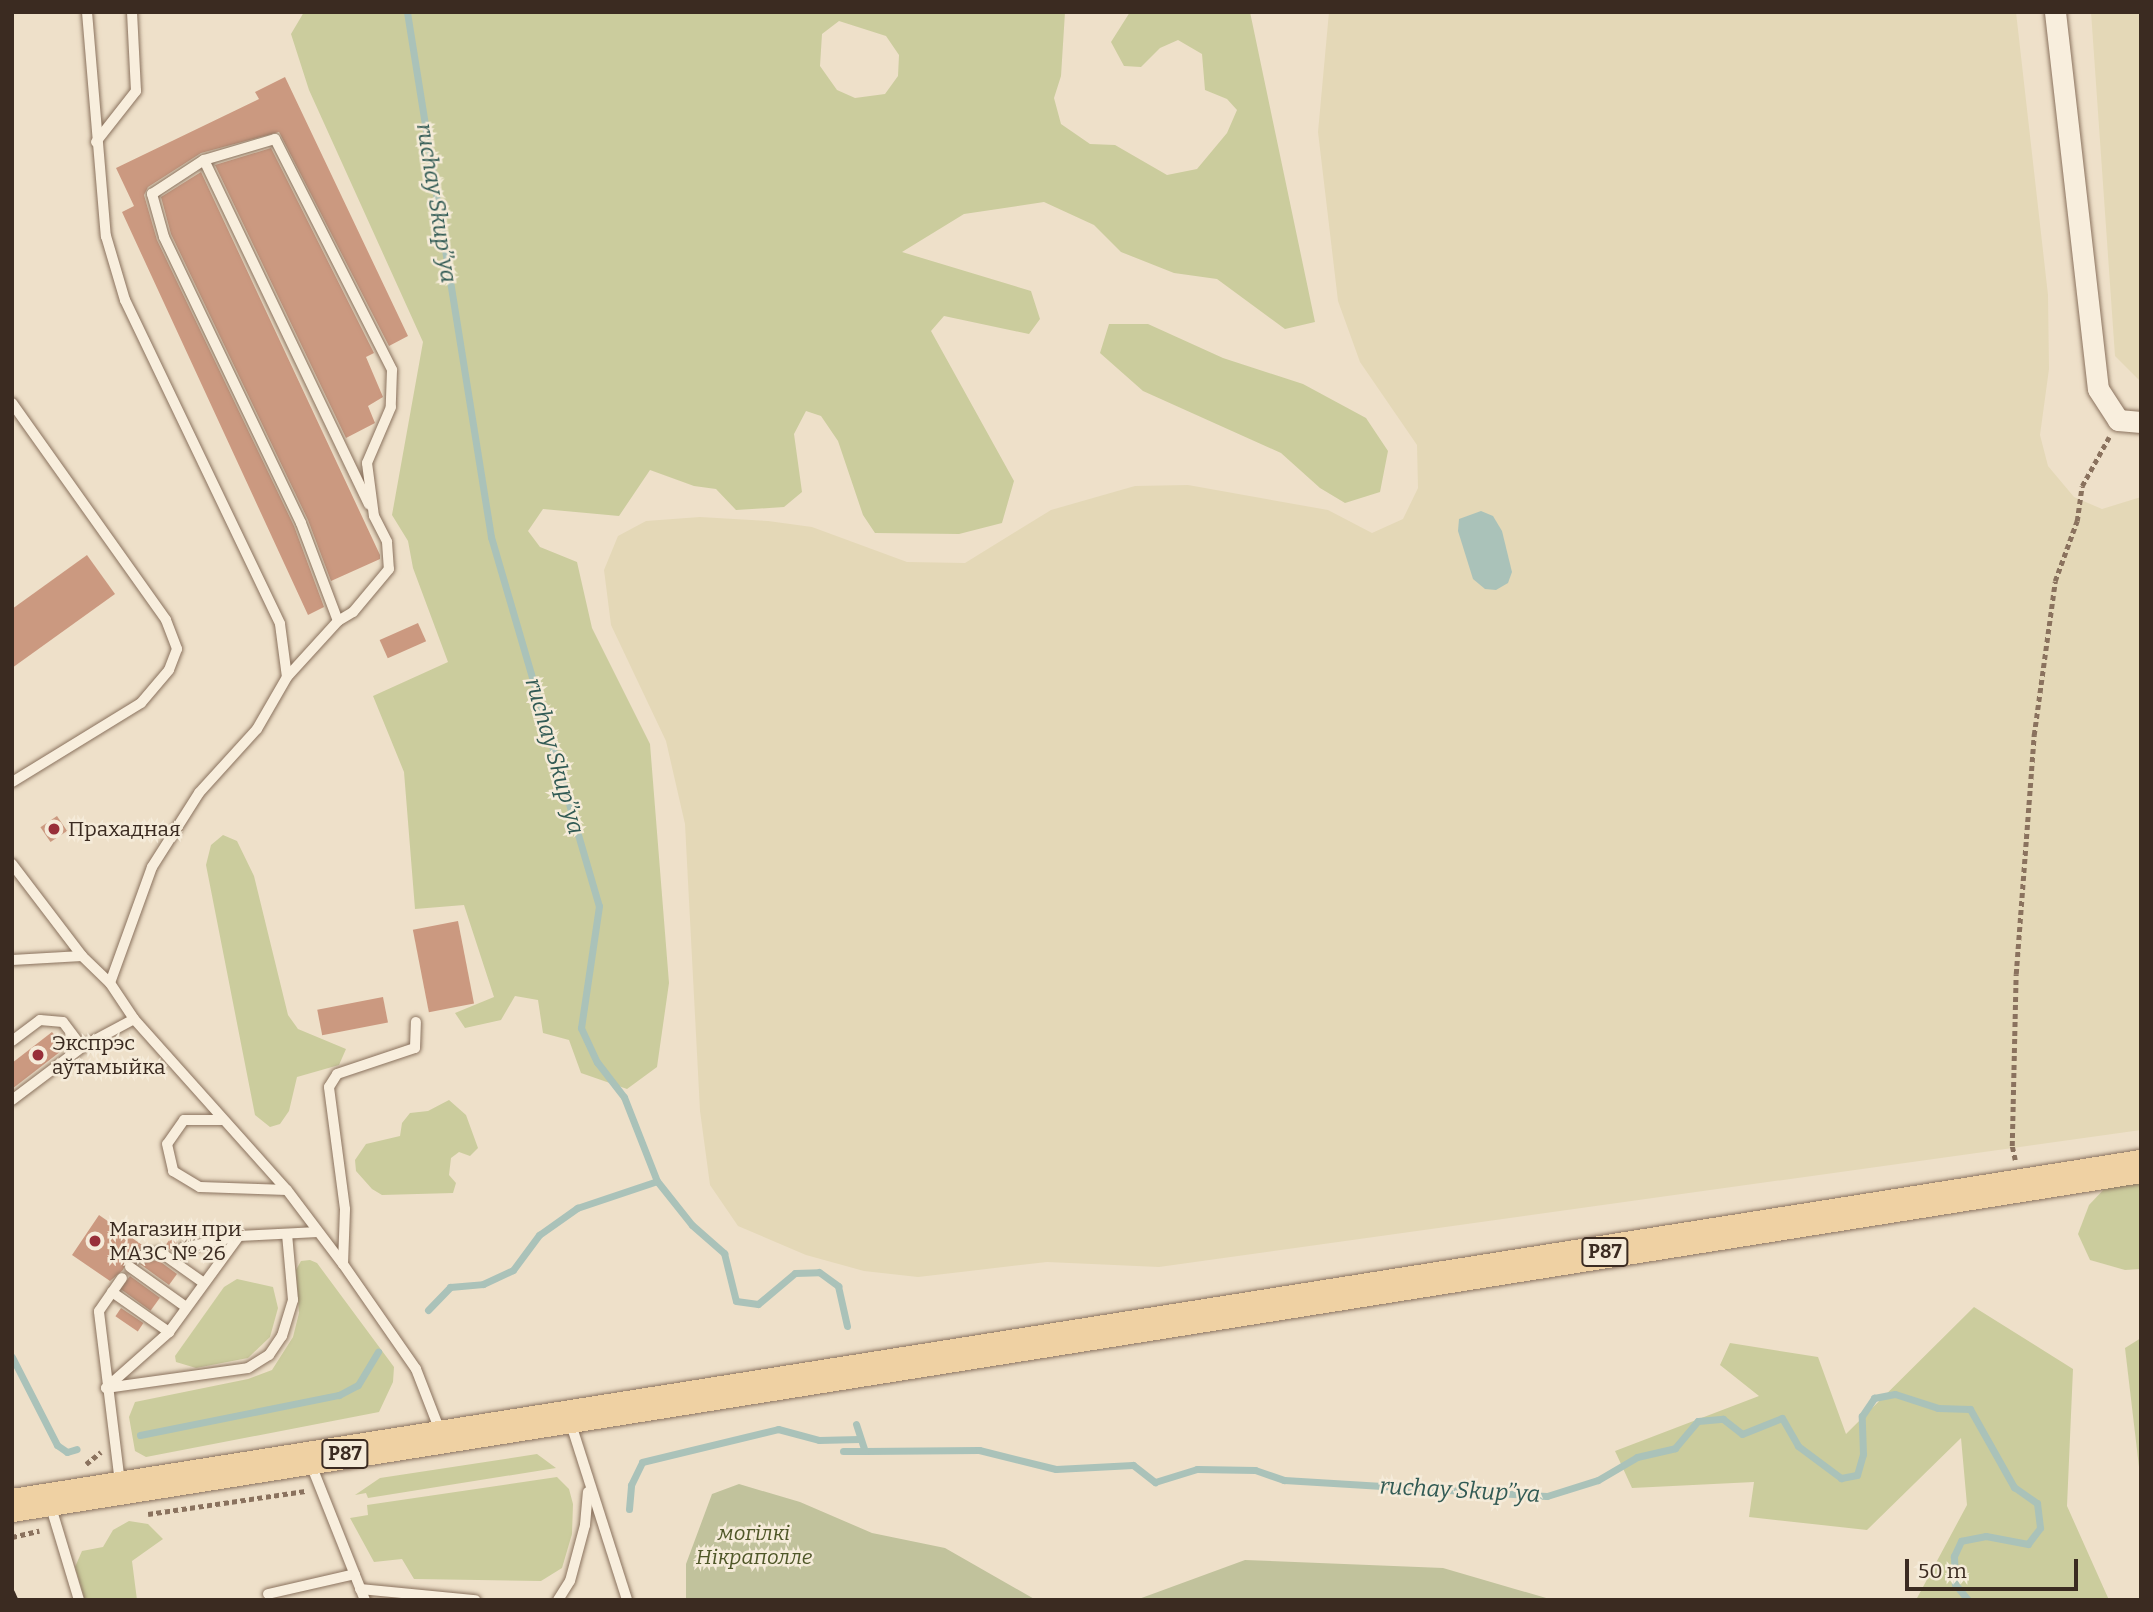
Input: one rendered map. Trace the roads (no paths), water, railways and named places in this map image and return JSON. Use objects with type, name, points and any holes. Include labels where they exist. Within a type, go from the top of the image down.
[{"type":"main road","name":"Р87","points":[[12,1505],[52,1514],[315,1474],[443,1438],[568,1415],[1069,1339],[2141,1166]]},
{"type":"street","points":[[2055,12],[2098,389],[2118,420],[2141,422]]},
{"type":"lane","points":[[86,12],[106,236],[125,300],[280,624],[287,677]]},
{"type":"lane","points":[[96,142],[136,91],[132,12]]},
{"type":"lane","points":[[338,621],[302,523],[161,226],[152,194],[204,160],[275,139],[392,370],[391,407],[367,463],[374,516]]},
{"type":"lane","points":[[110,984],[152,867],[199,793],[257,729],[287,677],[338,621],[352,612],[389,569],[387,542],[204,160]]},
{"type":"lane","points":[[12,403],[166,620],[177,649],[169,670],[141,703],[13,779]]},
{"type":"lane","points":[[12,864],[82,956],[110,984],[134,1019],[287,1191],[343,1264],[416,1369],[443,1438]]},
{"type":"lane","points":[[12,960],[82,956]]},
{"type":"lane","points":[[12,1101],[82,1047],[134,1019]]},
{"type":"lane","points":[[12,1041],[40,1020],[63,1022],[82,1047]]},
{"type":"lane","points":[[343,1264],[345,1209],[329,1087],[337,1074],[415,1048],[416,1022]]},
{"type":"lane","points":[[223,1120],[184,1120],[167,1144],[173,1171],[200,1187],[287,1191]]},
{"type":"lane","points":[[183,1248],[239,1236],[318,1232]]},
{"type":"lane","points":[[106,1388],[248,1368],[269,1355],[282,1336],[293,1300],[287,1234]]},
{"type":"lane","points":[[106,1388],[169,1332],[239,1236]]},
{"type":"lane","points":[[137,1257],[160,1252],[204,1283]]},
{"type":"lane","points":[[130,1267],[186,1307]]},
{"type":"lane","points":[[122,1278],[99,1311],[106,1388],[128,1503]]},
{"type":"lane","points":[[112,1293],[169,1332]]},
{"type":"lane","points":[[568,1415],[588,1486],[627,1600]]},
{"type":"lane","points":[[315,1474],[365,1600]]},
{"type":"lane","points":[[558,1600],[570,1581],[585,1525],[588,1486]]},
{"type":"lane","points":[[52,1514],[79,1600]]},
{"type":"lane","points":[[268,1594],[355,1574]]},
{"type":"lane","points":[[289,1588],[294,1600]]},
{"type":"lane","points":[[360,1588],[475,1600]]},
{"type":"waterway","name":"ruchay Skup’’ya","points":[[407,12],[491,537],[599,906],[581,1028],[597,1062],[624,1097],[657,1181],[692,1225],[724,1253],[736,1301],[758,1304],[795,1273],[819,1272],[838,1286],[847,1326]]},
{"type":"waterway","points":[[428,1310],[450,1287],[483,1284],[513,1270],[539,1235],[577,1208],[657,1181]]},
{"type":"waterway","points":[[140,1435],[339,1395],[358,1385],[378,1352]]},
{"type":"waterway","points":[[12,1357],[57,1445],[67,1452],[77,1449]]},
{"type":"waterway","name":"ruchay Skup’’ya","points":[[856,1424],[865,1451],[979,1450],[1056,1469],[1133,1465],[1155,1482],[1197,1469],[1255,1470],[1284,1480],[1547,1496],[1598,1480],[1637,1457],[1675,1448],[1698,1421],[1723,1419],[1742,1434],[1782,1418],[1798,1446],[1841,1478],[1857,1475],[1863,1454],[1862,1416],[1874,1398],[1895,1394],[1938,1408],[1970,1409],[2014,1487],[2037,1503],[2040,1528],[2028,1544],[1986,1536],[1961,1541],[1954,1556],[1955,1584],[1968,1600]]},
{"type":"waterway","points":[[629,1509],[631,1485],[642,1462],[778,1429],[819,1440],[859,1439]]},
{"type":"waterway","points":[[843,1451],[865,1451]]},
{"type":"railway","points":[[12,1591],[16,1600]]},
{"type":"place","name":"Прахадная","points":[[54,829]]},
{"type":"place","name":"Экспрэс аўтамыйка","points":[[38,1055]]},
{"type":"place","name":"Магазин при МАЗС № 26","points":[[95,1241]]},
{"type":"park label","name":"могілкі Нікраполле","points":[[754,1545]]}]
